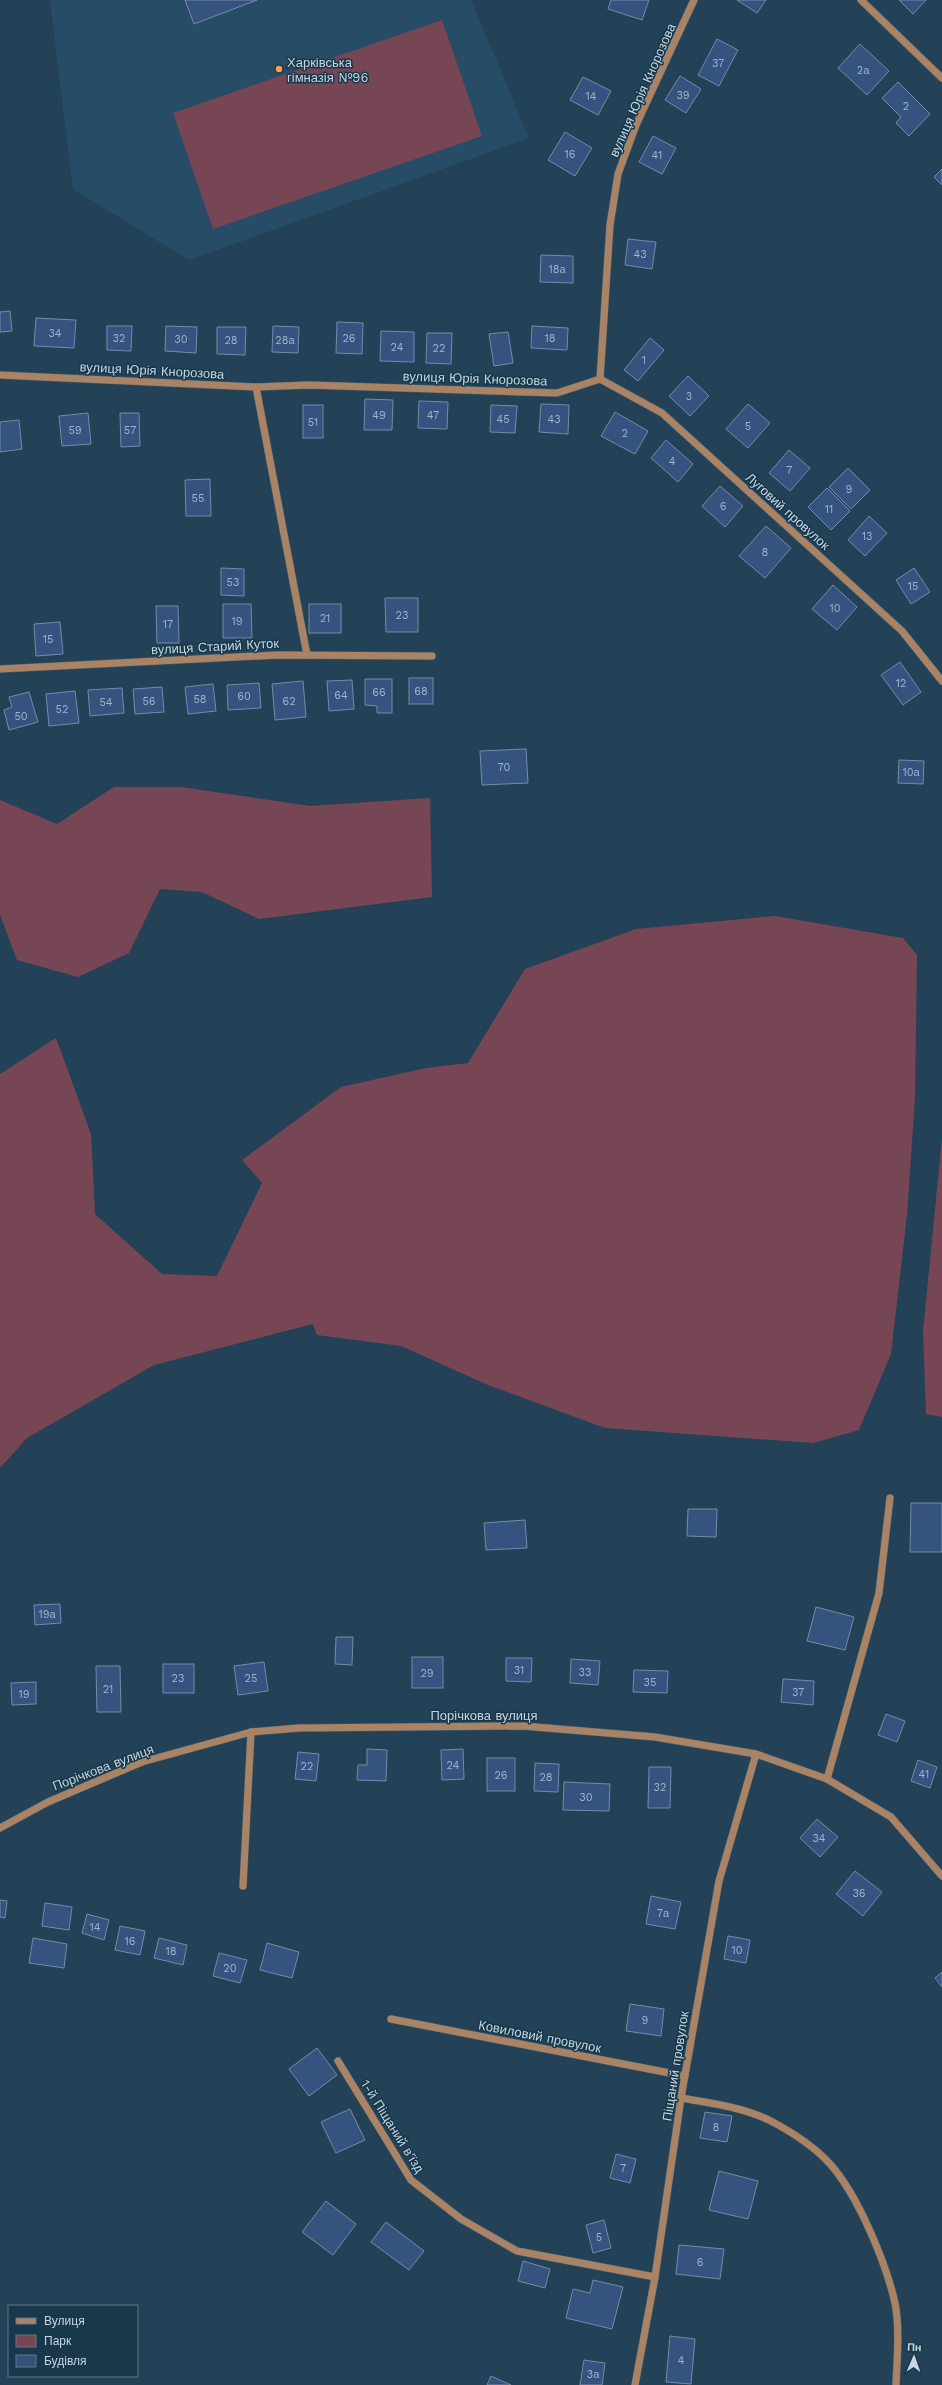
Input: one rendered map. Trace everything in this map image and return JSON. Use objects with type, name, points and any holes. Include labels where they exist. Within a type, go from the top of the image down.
[{"type":"street","name":"вулиця Юрія Кнорозова","points":[[0,374],[256,387],[309,385],[557,393],[600,379],[610,225],[618,174],[636,125],[694,0]]},
{"type":"street","points":[[860,0],[942,78]]},
{"type":"street","name":"Луговий провулок","points":[[600,379],[662,413],[902,631],[942,681]]},
{"type":"street","points":[[256,387],[307,656]]},
{"type":"street","name":"вулиця Старий Куток","points":[[0,669],[277,655],[432,656]]},
{"type":"street","points":[[827,1779],[880,1593],[890,1498]]},
{"type":"street","name":"Порічкова вулиця","points":[[0,1828],[48,1802],[142,1762],[250,1732],[299,1728],[523,1726],[656,1737],[756,1754],[827,1779],[891,1817],[942,1876]]},
{"type":"street","points":[[244,1886],[250,1732]]},
{"type":"street","name":"Піщаний провулок","points":[[635,2385],[656,2277],[681,2098],[719,1881],[756,1754]]},
{"type":"street","name":"Ковиловий провулок","points":[[391,2019],[685,2076]]},
{"type":"street","name":"1-й Піщаний в'їзд","points":[[338,2061],[411,2180],[461,2219],[517,2251],[656,2277]]},
{"type":"street","points":[[681,2098],[734,2108],[769,2120],[802,2140],[830,2164],[850,2194],[884,2268],[895,2305],[897,2348],[896,2385]]},
{"type":"shaded area","name":"Харківська гімназія №96","points":[[50,0],[471,0],[529,138],[189,260],[73,189]]},
{"type":"green space","points":[[442,20],[482,136],[213,229],[173,113]]},
{"type":"green space","points":[[114,787],[181,787],[310,806],[430,798],[432,897],[259,919],[202,892],[160,889],[129,953],[78,977],[17,960],[0,915],[0,800],[57,824]]},
{"type":"green space","points":[[775,916],[903,938],[917,955],[915,1098],[907,1215],[891,1354],[859,1430],[813,1443],[605,1428],[488,1385],[401,1346],[317,1335],[313,1324],[154,1365],[27,1438],[0,1468],[0,1074],[56,1038],[91,1134],[95,1214],[162,1274],[217,1276],[262,1183],[242,1160],[341,1087],[426,1068],[468,1063],[525,969],[636,929]]},
{"type":"green space","points":[[942,1139],[942,1417],[926,1414],[923,1331]]},
{"type":"building","points":[[185,0],[257,0],[194,24]]},
{"type":"building","points":[[611,0],[649,0],[642,20],[608,9]]},
{"type":"building","points":[[737,0],[766,0],[757,13]]},
{"type":"building","points":[[899,0],[926,0],[913,14]]},
{"type":"building","points":[[717,39],[738,50],[719,86],[698,75]]},
{"type":"building","points":[[860,44],[889,71],[867,95],[838,68]]},
{"type":"building","points":[[680,76],[701,89],[686,113],[665,100]]},
{"type":"building","points":[[583,77],[611,91],[598,115],[570,100]]},
{"type":"building","points":[[898,82],[930,114],[909,136],[896,123],[901,117],[882,98]]},
{"type":"building","points":[[565,132],[592,148],[575,176],[548,160]]},
{"type":"building","points":[[653,136],[676,148],[662,174],[639,162]]},
{"type":"building","points":[[942,169],[942,185],[934,177]]},
{"type":"building","points":[[628,239],[656,242],[652,269],[625,265]]},
{"type":"building","points":[[541,255],[573,256],[573,283],[540,282]]},
{"type":"building","points":[[10,311],[12,331],[0,332],[0,312]]},
{"type":"building","points":[[36,318],[76,320],[74,348],[34,346]]},
{"type":"building","points":[[337,322],[363,323],[362,354],[336,353]]},
{"type":"building","points":[[107,326],[132,326],[131,351],[107,350]]},
{"type":"building","points":[[166,326],[197,327],[196,353],[165,351]]},
{"type":"building","points":[[273,326],[299,327],[298,353],[272,352]]},
{"type":"building","points":[[532,326],[568,328],[567,350],[531,348]]},
{"type":"building","points":[[217,327],[246,327],[245,355],[217,354]]},
{"type":"building","points":[[381,331],[414,332],[414,362],[380,361]]},
{"type":"building","points":[[508,332],[513,363],[494,366],[489,334]]},
{"type":"building","points":[[427,333],[452,333],[451,364],[426,363]]},
{"type":"building","points":[[650,338],[664,350],[638,381],[624,370]]},
{"type":"building","points":[[688,376],[709,396],[690,416],[669,396]]},
{"type":"building","points":[[365,399],[393,400],[392,430],[364,430]]},
{"type":"building","points":[[419,401],[448,402],[447,429],[418,428]]},
{"type":"building","points":[[541,404],[569,405],[568,434],[539,432]]},
{"type":"building","points":[[748,404],[770,423],[748,448],[726,429]]},
{"type":"building","points":[[303,405],[323,405],[323,438],[303,438]]},
{"type":"building","points":[[491,405],[517,406],[515,433],[490,432]]},
{"type":"building","points":[[615,412],[648,431],[635,454],[601,436]]},
{"type":"building","points":[[88,413],[91,444],[62,446],[59,416]]},
{"type":"building","points":[[120,413],[139,413],[140,446],[121,447]]},
{"type":"building","points":[[19,420],[22,449],[0,452],[0,422]]},
{"type":"building","points":[[666,440],[693,464],[678,482],[651,458]]},
{"type":"building","points":[[789,450],[810,468],[790,491],[769,473]]},
{"type":"building","points":[[848,468],[870,490],[851,509],[829,487]]},
{"type":"building","points":[[210,479],[211,516],[186,516],[185,480]]},
{"type":"building","points":[[720,486],[743,506],[725,527],[702,506]]},
{"type":"building","points":[[827,488],[850,511],[831,530],[808,507]]},
{"type":"building","points":[[869,516],[887,533],[865,556],[848,540]]},
{"type":"building","points":[[766,526],[791,548],[765,578],[739,556]]},
{"type":"building","points":[[221,568],[244,569],[244,596],[221,595]]},
{"type":"building","points":[[914,568],[930,592],[911,604],[896,580]]},
{"type":"building","points":[[833,585],[857,607],[837,630],[812,609]]},
{"type":"building","points":[[385,598],[418,598],[418,632],[386,632]]},
{"type":"building","points":[[223,604],[251,604],[252,638],[223,638]]},
{"type":"building","points":[[309,604],[341,604],[341,633],[309,633]]},
{"type":"building","points":[[156,606],[178,606],[179,643],[157,643]]},
{"type":"building","points":[[60,622],[63,654],[36,656],[34,624]]},
{"type":"building","points":[[900,662],[921,692],[903,705],[881,675]]},
{"type":"building","points":[[409,678],[433,678],[433,704],[409,704]]},
{"type":"building","points":[[365,679],[392,679],[392,713],[377,713],[377,706],[365,705]]},
{"type":"building","points":[[352,680],[354,709],[329,711],[327,681]]},
{"type":"building","points":[[303,681],[306,717],[275,720],[272,684]]},
{"type":"building","points":[[259,683],[261,708],[228,710],[227,685]]},
{"type":"building","points":[[213,684],[216,711],[188,714],[185,687]]},
{"type":"building","points":[[162,687],[164,712],[135,714],[133,689]]},
{"type":"building","points":[[122,688],[124,713],[90,716],[88,690]]},
{"type":"building","points":[[75,691],[79,723],[49,726],[46,694]]},
{"type":"building","points":[[29,692],[38,722],[9,730],[4,710],[12,707],[9,697]]},
{"type":"building","points":[[526,749],[528,783],[482,785],[480,751]]},
{"type":"building","points":[[899,760],[924,761],[923,784],[898,783]]},
{"type":"building","points":[[911,1503],[942,1503],[942,1552],[910,1552]]},
{"type":"building","points":[[688,1509],[717,1509],[716,1537],[687,1536]]},
{"type":"building","points":[[525,1520],[527,1548],[486,1550],[484,1523]]},
{"type":"building","points":[[60,1604],[61,1623],[35,1625],[34,1605]]},
{"type":"building","points":[[816,1607],[854,1617],[845,1650],[807,1641]]},
{"type":"building","points":[[336,1637],[353,1637],[352,1665],[335,1664]]},
{"type":"building","points":[[412,1657],[443,1657],[443,1688],[412,1688]]},
{"type":"building","points":[[506,1658],[532,1658],[531,1682],[506,1681]]},
{"type":"building","points":[[571,1659],[600,1661],[598,1685],[570,1683]]},
{"type":"building","points":[[264,1662],[268,1691],[238,1695],[234,1666]]},
{"type":"building","points":[[163,1664],[194,1664],[194,1693],[163,1693]]},
{"type":"building","points":[[96,1666],[120,1666],[121,1712],[97,1712]]},
{"type":"building","points":[[634,1670],[668,1671],[667,1693],[633,1692]]},
{"type":"building","points":[[783,1679],[814,1681],[813,1705],[781,1702]]},
{"type":"building","points":[[36,1682],[36,1704],[12,1705],[11,1683]]},
{"type":"building","points":[[886,1714],[905,1721],[897,1742],[878,1735]]},
{"type":"building","points":[[367,1749],[387,1750],[386,1781],[357,1780],[358,1765],[367,1765]]},
{"type":"building","points":[[463,1749],[464,1779],[442,1780],[441,1750]]},
{"type":"building","points":[[298,1752],[319,1754],[316,1781],[295,1779]]},
{"type":"building","points":[[487,1758],[515,1758],[515,1791],[487,1791]]},
{"type":"building","points":[[918,1760],[937,1767],[930,1788],[911,1781]]},
{"type":"building","points":[[535,1763],[559,1764],[558,1792],[534,1791]]},
{"type":"building","points":[[649,1767],[671,1767],[670,1808],[648,1808]]},
{"type":"building","points":[[564,1782],[610,1784],[609,1811],[563,1810]]},
{"type":"building","points":[[817,1819],[838,1837],[820,1857],[800,1838]]},
{"type":"building","points":[[855,1871],[882,1892],[863,1916],[836,1894]]},
{"type":"building","points":[[651,1896],[681,1902],[675,1929],[646,1924]]},
{"type":"building","points":[[0,1900],[7,1901],[5,1918],[0,1917]]},
{"type":"building","points":[[45,1903],[72,1907],[69,1930],[42,1926]]},
{"type":"building","points":[[87,1914],[109,1920],[104,1940],[82,1933]]},
{"type":"building","points":[[120,1926],[145,1931],[140,1955],[115,1950]]},
{"type":"building","points":[[728,1936],[750,1940],[746,1963],[724,1959]]},
{"type":"building","points":[[33,1938],[67,1944],[64,1968],[29,1963]]},
{"type":"building","points":[[159,1938],[187,1945],[183,1965],[154,1958]]},
{"type":"building","points":[[267,1943],[299,1952],[292,1978],[260,1970]]},
{"type":"building","points":[[219,1953],[247,1960],[240,1983],[213,1976]]},
{"type":"building","points":[[942,1972],[942,1987],[935,1978]]},
{"type":"building","points":[[630,2004],[664,2009],[661,2036],[626,2031]]},
{"type":"building","points":[[317,2048],[337,2075],[309,2096],[289,2069]]},
{"type":"building","points":[[350,2109],[365,2140],[336,2153],[321,2122]]},
{"type":"building","points":[[705,2112],[732,2116],[727,2142],[700,2138]]},
{"type":"building","points":[[616,2154],[636,2159],[630,2183],[610,2178]]},
{"type":"building","points":[[719,2171],[758,2181],[748,2219],[709,2210]]},
{"type":"building","points":[[326,2201],[356,2224],[333,2255],[302,2232]]},
{"type":"building","points":[[604,2220],[611,2248],[593,2253],[586,2225]]},
{"type":"building","points":[[386,2222],[424,2251],[409,2270],[371,2242]]},
{"type":"building","points":[[679,2245],[724,2249],[720,2279],[676,2274]]},
{"type":"building","points":[[523,2261],[550,2269],[545,2288],[518,2281]]},
{"type":"building","points":[[593,2280],[623,2287],[612,2329],[566,2318],[573,2289],[590,2293]]},
{"type":"building","points":[[670,2336],[695,2339],[691,2384],[666,2382]]},
{"type":"building","points":[[584,2360],[605,2363],[602,2385],[580,2385]]},
{"type":"building","points":[[491,2376],[511,2385],[487,2385]]},
{"type":"place","name":"Харківська гімназія №96","points":[[279,69]]}]
